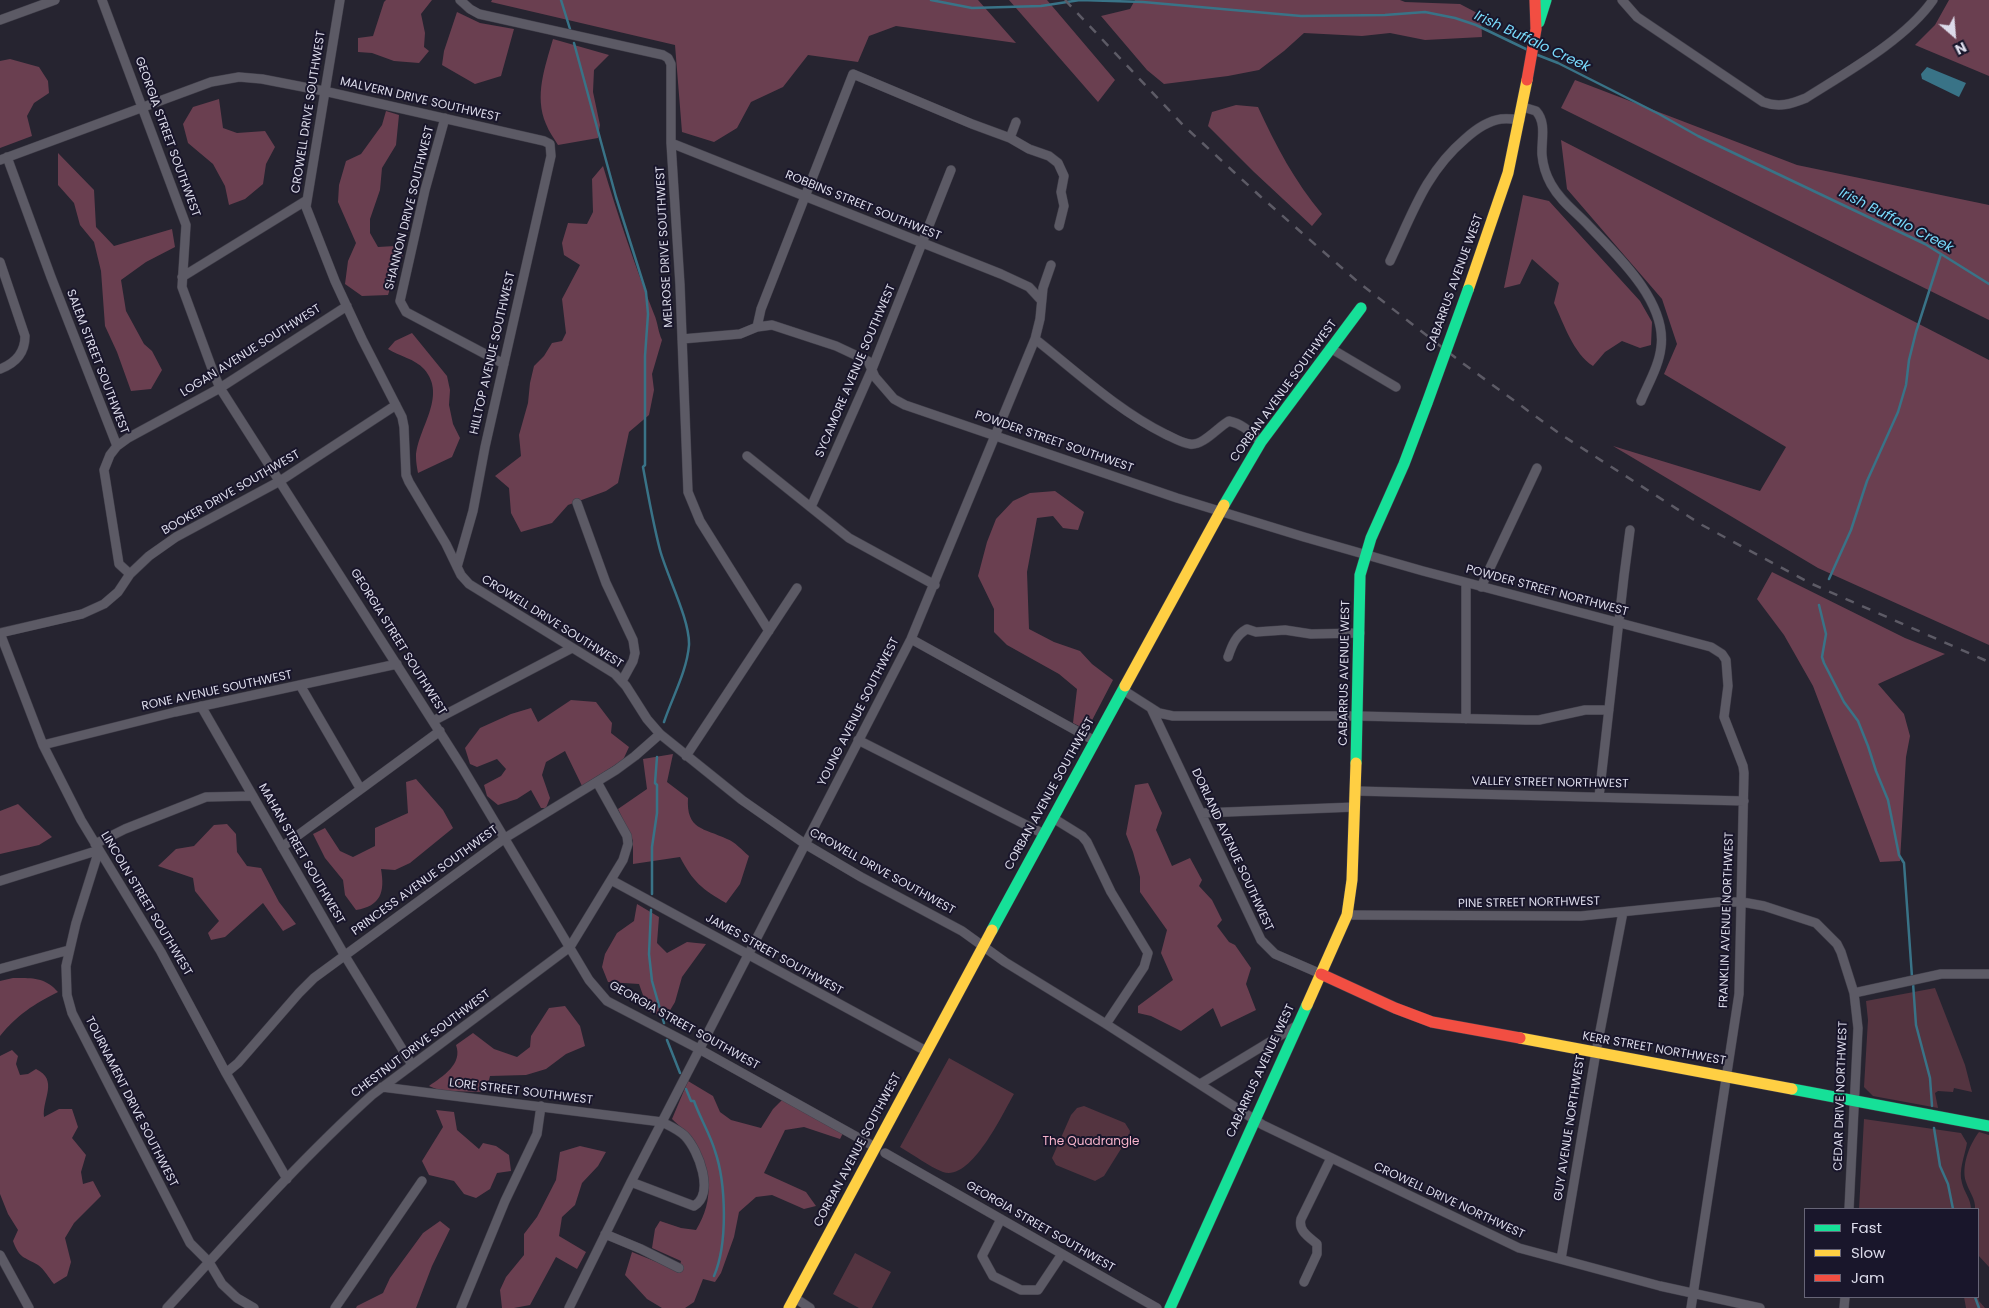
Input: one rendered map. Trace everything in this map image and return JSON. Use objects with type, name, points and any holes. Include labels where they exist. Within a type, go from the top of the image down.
[{"type":"street","points":[[0,20],[55,0]]},
{"type":"street","name":"GEORGIA STREET SOUTHWEST","points":[[102,0],[186,225],[187,236],[182,287],[220,388],[440,731],[589,980],[607,1001],[700,1049],[1157,1308]]},
{"type":"street","name":"CROWELL DRIVE SOUTHWEST","points":[[340,0],[307,200],[309,217],[347,306],[396,405],[404,427],[408,482],[446,544],[457,567],[469,584],[622,681],[647,719],[660,734],[742,800],[805,844],[861,877],[962,931],[1254,1119]]},
{"type":"street","name":"MELROSE DRIVE SOUTHWEST","points":[[460,0],[470,9],[498,19],[668,58],[671,64],[671,144],[682,339],[687,481],[690,498],[700,521],[769,631]]},
{"type":"street","name":"CABARRUS AVENUE WEST","points":[[1170,1308],[1347,914],[1352,880],[1356,807],[1360,575],[1365,555],[1404,464],[1427,403],[1503,191],[1529,75],[1536,29],[1535,0]]},
{"type":"street","name":"CABARRUS AVENUE WEST","points":[[1536,29],[1546,0]]},
{"type":"street","points":[[1622,1],[1637,17],[1763,102],[1781,106],[1806,98],[1902,34],[1921,17],[1933,0]]},
{"type":"street","points":[[682,339],[740,334],[757,327],[761,310],[804,196],[854,74],[1010,138],[1029,149],[1050,156],[1058,162],[1064,176],[1061,192],[1064,206],[1058,226]]},
{"type":"street","name":"MALVERN DRIVE SOUTHWEST","points":[[4,159],[210,82],[240,77],[262,79],[324,91],[544,141],[550,144]]},
{"type":"street","points":[[1523,107],[1536,111],[1542,120],[1544,165],[1555,191],[1588,224],[1624,265],[1642,288],[1657,314],[1662,338],[1661,349],[1658,362],[1641,400]]},
{"type":"street","name":"SHANNON DRIVE SOUTHWEST","points":[[445,118],[425,190],[400,301],[406,312],[504,364]]},
{"type":"street","points":[[1390,261],[1423,190],[1440,163],[1462,141],[1483,125],[1503,118],[1520,120]]},
{"type":"street","points":[[1010,138],[1016,122]]},
{"type":"street","name":"HILLTOP AVENUE SOUTHWEST","points":[[457,567],[473,511],[551,156],[550,144]]},
{"type":"street","name":"ROBBINS STREET SOUTHWEST","points":[[671,144],[923,243],[1029,287],[1041,300]]},
{"type":"street","name":"SALEM STREET SOUTHWEST","points":[[4,159],[117,446],[110,455],[104,470],[119,564],[130,574]]},
{"type":"street","name":"SYCAMORE AVENUE SOUTHWEST","points":[[812,508],[872,368],[951,170]]},
{"type":"street","points":[[182,277],[307,200]]},
{"type":"street","points":[[0,262],[24,327],[25,344],[18,359],[0,369]]},
{"type":"street","name":"YOUNG AVENUE SOUTHWEST","points":[[569,1308],[659,1122],[700,1049],[911,639],[1035,339],[1040,319],[1042,288],[1051,265]]},
{"type":"street","name":"LOGAN AVENUE SOUTHWEST","points":[[117,446],[128,438],[220,388],[347,306]]},
{"type":"street","name":"CORBAN AVENUE SOUTHWEST","points":[[792,1303],[880,1150],[926,1051],[1220,511],[1261,442],[1360,308]]},
{"type":"street","name":"POWDER STREET SOUTHWEST","points":[[757,327],[772,325],[836,346],[868,362],[875,377],[894,399],[905,405],[1220,511],[1365,555]]},
{"type":"street","points":[[1035,339],[1120,407],[1151,427],[1176,439],[1191,444],[1198,442],[1229,421],[1245,428],[1261,442]]},
{"type":"street","points":[[1330,348],[1396,386]]},
{"type":"street","name":"BOOKER DRIVE SOUTHWEST","points":[[0,633],[82,614],[104,604],[118,592],[130,574],[149,556],[176,537],[280,481],[396,405]]},
{"type":"street","points":[[747,456],[862,546],[934,585]]},
{"type":"street","points":[[1481,587],[1537,468]]},
{"type":"street","points":[[577,503],[606,583],[633,640],[635,653],[633,661],[622,681]]},
{"type":"street","points":[[1599,797],[1630,530]]},
{"type":"street","name":"POWDER STREET NORTHWEST","points":[[1365,555],[1711,647],[1722,654]]},
{"type":"street","points":[[1466,583],[1466,719]]},
{"type":"street","points":[[686,756],[797,588]]},
{"type":"street","points":[[1228,657],[1233,643],[1240,633],[1247,629],[1256,632],[1285,630],[1311,634],[1360,633]]},
{"type":"street","name":"LINCOLN STREET SOUTHWEST","points":[[0,633],[43,745],[80,818],[161,952],[226,1073],[287,1179]]},
{"type":"street","points":[[911,639],[1095,741]]},
{"type":"street","points":[[433,721],[572,648]]},
{"type":"street","name":"FRANKLIN AVENUE NORTHWEST","points":[[1691,1308],[1740,994],[1743,766],[1724,717],[1728,686],[1726,660],[1722,654]]},
{"type":"street","name":"RONE AVENUE SOUTHWEST","points":[[43,745],[200,706],[398,664]]},
{"type":"street","points":[[300,685],[360,788]]},
{"type":"street","points":[[1123,690],[1159,713],[1172,716],[1358,716],[1539,720],[1585,710],[1609,710]]},
{"type":"street","name":"MAHAN STREET SOUTHWEST","points":[[200,706],[345,956],[412,1065]]},
{"type":"street","name":"DORLAND AVENUE SOUTHWEST","points":[[1151,708],[1202,813],[1260,940],[1269,950],[1284,959],[1321,974]]},
{"type":"street","points":[[282,846],[440,731]]},
{"type":"street","name":"PRINCESS AVENUE SOUTHWEST","points":[[226,1073],[238,1063],[314,978],[504,838],[597,782],[635,756],[660,734]]},
{"type":"street","points":[[858,740],[1044,834]]},
{"type":"street","name":"CHESTNUT DRIVE SOUTHWEST","points":[[166,1308],[348,1117],[382,1087],[570,947],[611,880],[626,853],[628,844],[627,836],[597,782]]},
{"type":"street","name":"VALLEY STREET NORTHWEST","points":[[1356,791],[1744,801]]},
{"type":"street","points":[[0,881],[97,847],[125,829],[206,797],[252,796]]},
{"type":"street","points":[[1202,813],[1356,807]]},
{"type":"street","points":[[1053,818],[1082,836],[1087,842],[1111,892],[1148,953],[1141,972],[1106,1024]]},
{"type":"street","name":"TOURNAMENT DRIVE SOUTHWEST","points":[[97,847],[66,966],[66,983],[72,1013],[190,1243],[208,1262],[222,1284],[238,1298],[254,1308]]},
{"type":"street","name":"JAMES STREET SOUTHWEST","points":[[611,880],[926,1051]]},
{"type":"street","name":"PINE STREET NORTHWEST","points":[[1347,914],[1581,916],[1718,902],[1742,902]]},
{"type":"street","name":"CEDAR DRIVE NORTHWEST","points":[[1742,902],[1764,906],[1816,923],[1837,944],[1841,952],[1854,993],[1858,1028],[1849,1208]]},
{"type":"street","name":"GUY AVENUE NORTHWEST","points":[[1562,1260],[1596,1052],[1623,912]]},
{"type":"street","points":[[0,969],[69,950]]},
{"type":"street","name":"KERR STREET NORTHWEST","points":[[1321,974],[1395,1008],[1432,1022],[1989,1126]]},
{"type":"street","points":[[1854,993],[1941,974],[1989,974]]},
{"type":"street","points":[[1200,1084],[1296,1026]]},
{"type":"street","name":"LORE STREET SOUTHWEST","points":[[382,1087],[659,1122]]},
{"type":"street","points":[[461,1308],[505,1201],[537,1134],[541,1106]]},
{"type":"street","name":"CROWELL DRIVE NORTHWEST","points":[[1254,1119],[1493,1238],[1518,1248],[1693,1293],[1760,1308]]},
{"type":"street","points":[[631,1182],[687,1205],[694,1206],[700,1203],[703,1198],[705,1189],[702,1170],[689,1140],[684,1135],[659,1122]]},
{"type":"street","points":[[1304,1282],[1317,1254],[1317,1244],[1302,1230],[1300,1225],[1331,1158]]},
{"type":"street","points":[[335,1308],[422,1181]]},
{"type":"street","points":[[1001,1219],[982,1256],[993,1276],[1021,1290],[1038,1290],[1062,1254]]},
{"type":"street","points":[[605,1234],[680,1268]]},
{"type":"street","points":[[0,1255],[29,1308]]},
{"type":"street","points":[[792,1303],[810,1308]]},
{"type":"green space","points":[[1935,988],[1965,1065],[1972,1092],[1954,1088],[1953,1092],[1938,1091],[1935,1093],[1938,1108],[1873,1096],[1864,1087],[1868,1020],[1866,1001]]},
{"type":"green space","points":[[949,1058],[1014,1094],[994,1130],[975,1157],[964,1167],[954,1172],[943,1172],[926,1164],[900,1147]]},
{"type":"green space","name":"The Quadrangle","points":[[1084,1106],[1125,1123],[1130,1131],[1129,1136],[1104,1176],[1095,1181],[1056,1165],[1052,1158],[1071,1115],[1077,1108]]},
{"type":"green space","points":[[1864,1119],[1961,1133],[1967,1143],[1961,1168],[1961,1178],[1971,1208],[1859,1208]]},
{"type":"green space","points":[[1979,1132],[1989,1135],[1989,1267],[1979,1256],[1979,1208],[1975,1208],[1965,1176],[1965,1163],[1972,1143]]},
{"type":"green space","points":[[855,1253],[891,1272],[872,1308],[859,1308],[833,1294]]},
{"type":"green space","points":[[1964,1298],[1978,1298],[1985,1308],[1966,1308]]},
{"type":"shaded area","points":[[386,0],[432,0],[421,14],[425,33],[424,47],[429,51],[419,63],[394,61],[372,53],[358,52],[358,38],[373,36]]},
{"type":"shaded area","points":[[492,0],[978,0],[1016,43],[896,26],[869,36],[858,62],[808,55],[783,87],[751,102],[737,128],[714,142],[682,132],[675,45],[491,2]]},
{"type":"shaded area","points":[[1009,0],[1047,0],[1115,80],[1098,102]]},
{"type":"shaded area","points":[[1135,0],[1400,0],[1405,2],[1460,4],[1481,15],[1482,37],[1425,40],[1390,33],[1362,36],[1304,33],[1259,70],[1164,84],[1147,70],[1101,16],[1130,9]]},
{"type":"shaded area","points":[[1949,0],[1989,0],[1989,76],[1915,45],[1935,25]]},
{"type":"shaded area","points":[[457,12],[480,23],[514,29],[501,76],[475,84],[442,65],[444,51]]},
{"type":"shaded area","points":[[553,39],[609,55],[594,70],[593,92],[600,125],[598,138],[558,145],[547,127],[541,103],[541,92],[544,71]]},
{"type":"shaded area","points":[[10,59],[39,67],[48,81],[49,93],[34,103],[27,116],[32,136],[0,148],[0,61]]},
{"type":"shaded area","points":[[1575,80],[1797,165],[1989,205],[1989,320],[1561,108]]},
{"type":"shaded area","points":[[219,99],[223,128],[237,133],[265,131],[275,147],[266,164],[263,184],[245,199],[229,205],[225,186],[213,164],[188,143],[183,124],[193,107]]},
{"type":"shaded area","points":[[1236,105],[1258,107],[1287,163],[1303,189],[1322,214],[1312,226],[1208,126],[1212,112]]},
{"type":"shaded area","points":[[386,111],[399,115],[396,145],[382,168],[380,190],[370,219],[370,233],[378,247],[395,246],[403,256],[398,264],[388,295],[362,296],[345,284],[348,261],[356,243],[338,202],[339,185],[346,161],[361,154],[382,125]]},
{"type":"shaded area","points":[[1561,140],[1989,360],[1989,645],[1818,568],[1613,446],[1760,491],[1786,447],[1664,374],[1677,344],[1662,299],[1567,189]]},
{"type":"shaded area","points":[[58,153],[94,190],[96,227],[114,246],[172,229],[175,247],[146,262],[121,280],[126,311],[144,344],[152,351],[162,370],[151,389],[131,391],[105,326],[101,271],[94,242],[80,225],[74,203],[58,185]]},
{"type":"shaded area","points":[[603,166],[662,340],[652,374],[654,390],[649,415],[629,432],[618,483],[606,491],[568,505],[552,523],[521,532],[511,513],[509,488],[495,476],[521,456],[519,435],[528,403],[534,366],[544,356],[552,343],[562,341],[566,333],[562,299],[580,265],[564,255],[562,243],[568,223],[587,224],[593,212],[592,179]]},
{"type":"shaded area","points":[[1523,195],[1549,201],[1640,301],[1652,322],[1651,345],[1640,348],[1622,341],[1605,352],[1593,366],[1580,354],[1575,346],[1565,329],[1554,303],[1559,283],[1532,259],[1520,284],[1504,288]]},
{"type":"shaded area","points":[[412,333],[447,376],[450,390],[449,405],[453,424],[460,438],[452,457],[418,473],[416,457],[432,401],[431,379],[424,369],[412,360],[388,349],[395,341]]},
{"type":"shaded area","points":[[1055,491],[1084,512],[1078,530],[1063,528],[1053,516],[1037,518],[1027,572],[1029,629],[1054,642],[1080,651],[1092,664],[1113,680],[1087,730],[1073,723],[1077,689],[1059,674],[1007,645],[994,632],[994,609],[978,576],[987,542],[996,519],[1013,501],[1030,493]]},
{"type":"shaded area","points":[[1772,572],[1905,638],[1945,654],[1878,684],[1904,714],[1910,736],[1906,757],[1900,861],[1880,862],[1813,686],[1784,635],[1757,599]]},
{"type":"shaded area","points":[[571,700],[596,702],[612,723],[611,733],[629,747],[623,760],[582,786],[565,751],[546,762],[542,775],[550,798],[546,808],[541,808],[531,790],[517,799],[498,805],[487,796],[484,785],[501,776],[506,769],[497,759],[477,767],[470,764],[465,748],[480,728],[511,714],[531,708],[538,722]]},
{"type":"shaded area","points":[[673,754],[667,782],[688,798],[688,808],[693,822],[704,830],[733,842],[749,856],[740,884],[726,903],[699,884],[689,873],[680,857],[633,864],[633,841],[618,809],[647,789],[643,759]]},
{"type":"shaded area","points":[[416,779],[443,810],[453,828],[410,863],[395,870],[381,869],[382,885],[379,897],[371,905],[356,910],[345,895],[343,880],[325,858],[313,834],[325,828],[340,851],[353,857],[375,846],[375,828],[408,813],[406,782]]},
{"type":"shaded area","points":[[1148,783],[1162,813],[1156,830],[1172,866],[1190,858],[1202,880],[1199,886],[1212,900],[1222,920],[1217,926],[1229,942],[1235,945],[1251,968],[1246,984],[1256,1010],[1221,1027],[1213,1008],[1181,1031],[1151,1016],[1138,1013],[1138,1006],[1173,980],[1161,953],[1167,930],[1140,892],[1140,877],[1126,834],[1135,785]]},
{"type":"shaded area","points":[[18,804],[52,837],[39,845],[0,854],[0,811]]},
{"type":"shaded area","points":[[227,824],[236,834],[237,852],[247,866],[261,868],[279,902],[296,924],[283,931],[263,903],[225,937],[211,940],[208,933],[219,921],[195,891],[193,878],[158,866],[176,849],[194,846],[214,825]]},
{"type":"shaded area","points":[[637,904],[659,917],[657,943],[667,953],[687,942],[706,944],[682,977],[675,1002],[666,1017],[645,1010],[644,998],[639,984],[608,982],[602,967],[605,954],[617,933],[634,921]]},
{"type":"shaded area","points":[[13,978],[32,978],[43,981],[58,992],[26,1011],[0,1036],[0,981]]},
{"type":"shaded area","points":[[565,1006],[580,1026],[585,1046],[566,1054],[546,1069],[526,1075],[490,1076],[486,1092],[441,1091],[429,1086],[454,1064],[457,1058],[456,1045],[473,1033],[494,1049],[517,1057],[530,1047],[531,1036],[549,1008]]},
{"type":"shaded area","points":[[12,1050],[18,1056],[16,1064],[20,1075],[28,1074],[36,1069],[43,1073],[47,1079],[48,1090],[44,1117],[59,1109],[72,1109],[78,1127],[72,1138],[86,1155],[81,1172],[83,1184],[93,1181],[101,1196],[74,1223],[65,1238],[71,1262],[67,1276],[54,1284],[40,1267],[17,1251],[13,1241],[18,1230],[8,1214],[0,1194],[0,1056]]},
{"type":"shaded area","points":[[688,1081],[713,1096],[720,1112],[731,1120],[761,1128],[773,1109],[783,1099],[843,1133],[840,1139],[804,1127],[785,1130],[764,1173],[806,1192],[816,1206],[804,1209],[772,1195],[756,1197],[739,1212],[734,1237],[721,1273],[715,1282],[703,1279],[694,1302],[685,1308],[662,1308],[647,1299],[625,1275],[632,1252],[679,1271],[681,1261],[652,1248],[655,1229],[660,1221],[681,1228],[696,1230],[706,1207],[709,1184],[703,1160],[691,1138],[672,1119]]},
{"type":"shaded area","points":[[436,1110],[454,1112],[457,1130],[479,1149],[483,1143],[496,1146],[509,1155],[511,1171],[497,1173],[490,1189],[476,1198],[464,1194],[454,1181],[429,1175],[422,1161],[443,1127]]},
{"type":"shaded area","points":[[580,1146],[606,1152],[598,1166],[582,1183],[575,1205],[562,1217],[559,1236],[586,1252],[577,1269],[556,1257],[530,1305],[502,1308],[500,1290],[506,1277],[524,1255],[524,1234],[537,1217],[556,1180],[560,1152]]},
{"type":"shaded area","points":[[440,1221],[450,1229],[432,1266],[416,1308],[356,1308],[383,1293],[390,1278],[423,1233]]},
{"type":"water","points":[[1927,67],[1966,83],[1959,97],[1922,79],[1921,74]]},
{"type":"waterway","points":[[561,0],[570,29]]},
{"type":"waterway","name":"Irish Buffalo Creek","points":[[931,0],[972,8],[1041,6],[1080,0],[1143,2],[1301,16],[1385,15],[1425,12],[1455,18],[1476,25],[1528,50]]},
{"type":"waterway","points":[[574,43],[616,197],[646,292],[648,314],[645,356],[645,465],[643,467],[660,550],[686,623],[689,645],[682,674],[664,722]]},
{"type":"waterway","name":"Irish Buffalo Creek","points":[[1535,54],[1558,63],[1698,136],[1925,244],[1989,284]]},
{"type":"waterway","points":[[1829,579],[1851,530],[1867,481],[1898,412],[1906,385],[1909,360],[1916,332],[1941,254]]},
{"type":"waterway","points":[[1819,605],[1826,634],[1822,657],[1844,702],[1858,721],[1868,746],[1888,800],[1899,855],[1904,863],[1912,977]]},
{"type":"waterway","points":[[652,894],[652,847],[657,813],[657,785],[655,783],[657,757]]},
{"type":"waterway","points":[[651,910],[649,954],[652,981],[664,1023]]},
{"type":"waterway","points":[[1913,983],[1916,1025],[1930,1078],[1932,1106]]},
{"type":"waterway","points":[[667,1040],[680,1073]]},
{"type":"waterway","points":[[686,1089],[691,1101],[694,1101],[719,1164],[724,1214],[722,1247],[714,1276]]},
{"type":"waterway","points":[[1934,1128],[1940,1166],[1948,1184],[1953,1208]]},
{"type":"waterway","points":[[1975,1298],[1979,1308]]},
{"type":"railway","points":[[1065,0],[1184,126],[1261,197],[1358,282],[1461,362],[1560,434],[1702,525],[1812,584],[1989,662]]},
{"type":"traffic: fast","points":[[1539,22],[1546,0]]},
{"type":"traffic: fast","points":[[1427,403],[1468,290]]},
{"type":"traffic: fast","points":[[1224,505],[1261,442],[1361,308]]},
{"type":"traffic: fast","points":[[1356,763],[1360,575],[1371,538],[1404,464],[1427,403]]},
{"type":"traffic: fast","points":[[992,930],[1125,686]]},
{"type":"traffic: fast","points":[[1170,1308],[1307,1005]]},
{"type":"traffic: fast","points":[[1792,1089],[1989,1126]]},
{"type":"traffic: slow","points":[[1468,290],[1508,173],[1527,80]]},
{"type":"traffic: slow","points":[[1125,686],[1224,505]]},
{"type":"traffic: slow","points":[[1307,1005],[1347,915],[1352,880],[1356,763]]},
{"type":"traffic: slow","points":[[789,1308],[992,930]]},
{"type":"traffic: slow","points":[[1520,1038],[1792,1089]]},
{"type":"traffic: jam","points":[[1527,80],[1536,29],[1535,0]]},
{"type":"traffic: jam","points":[[1321,974],[1395,1008],[1432,1022],[1520,1038]]}]
